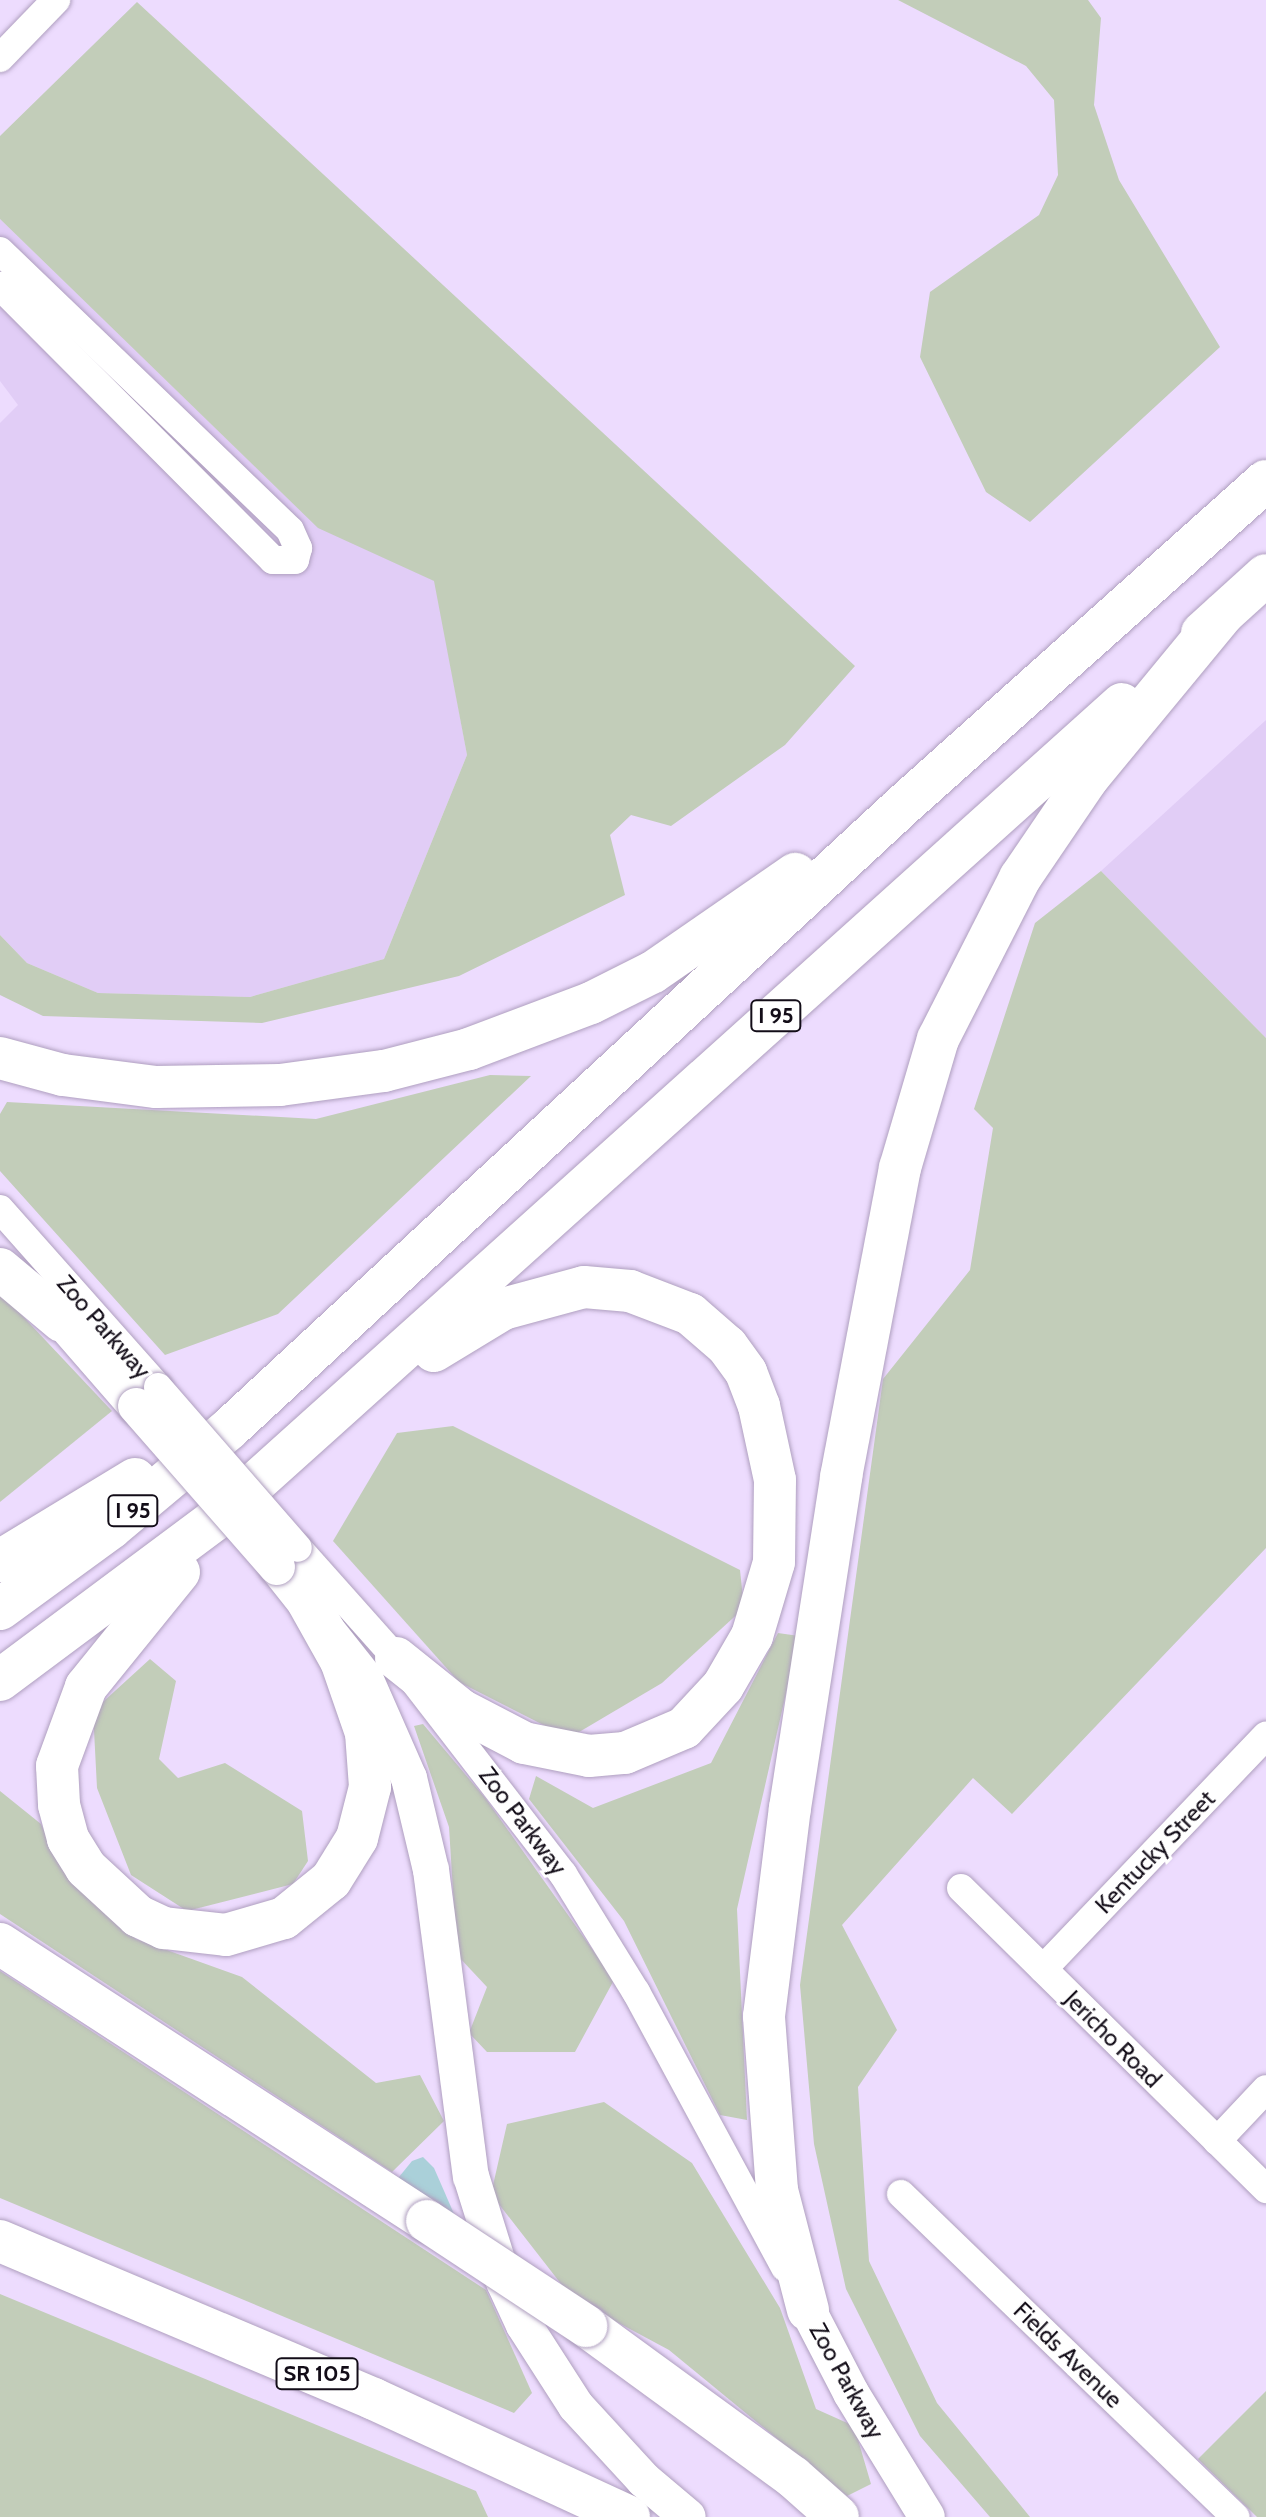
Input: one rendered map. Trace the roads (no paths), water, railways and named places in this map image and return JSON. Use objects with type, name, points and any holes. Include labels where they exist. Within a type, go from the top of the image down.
[{"type":"highway","name":"I 95","points":[[0,1609],[132,1512],[259,1403],[901,807],[1266,481]]},
{"type":"highway","name":"I 95","points":[[0,1680],[154,1569],[253,1487],[1266,575]]},
{"type":"highway","points":[[808,2310],[777,2190],[764,2016],[790,1808],[841,1477],[900,1168],[938,1039],[1008,899],[1052,825],[1223,614]]},
{"type":"highway","points":[[0,1058],[106,1082],[195,1088],[333,1079],[469,1049],[528,1030],[653,972],[901,807]]},
{"type":"highway","points":[[0,1269],[62,1321]]},
{"type":"highway","points":[[329,1418],[503,1309],[542,1295],[599,1286],[661,1300],[707,1326],[746,1372],[770,1441],[776,1520],[765,1598],[752,1636],[723,1686],[684,1728],[625,1753],[554,1752],[492,1728],[396,1658]]},
{"type":"highway","points":[[0,1561],[259,1403]]},
{"type":"highway","points":[[253,1487],[110,1652],[86,1687],[64,1737],[57,1766],[59,1805],[68,1839],[101,1885],[138,1916],[194,1934],[254,1930],[309,1902],[348,1855],[369,1796],[368,1744],[348,1676],[308,1602]]},
{"type":"highway","points":[[0,1944],[586,2326],[781,2468],[838,2517]]},
{"type":"highway","name":"SR 105","points":[[0,2241],[374,2399],[629,2517]]},
{"type":"main road","name":"Zoo Parkway","points":[[62,1321],[147,1396],[288,1558],[308,1602],[372,1690],[417,1805],[431,1870],[471,2176],[504,2282],[524,2325],[576,2406],[644,2480],[688,2517]]},
{"type":"main road","name":"Zoo Parkway","points":[[808,2310],[851,2393],[927,2517]]},
{"type":"street","points":[[0,58],[56,0]]},
{"type":"street","points":[[0,251],[290,530],[298,548],[295,560],[273,560],[0,286]]},
{"type":"street","name":"Zoo Parkway","points":[[0,1209],[147,1396]]},
{"type":"street","name":"Zoo Parkway","points":[[0,1249],[62,1321]]},
{"type":"street","name":"Zoo Parkway","points":[[288,1558],[396,1658],[563,1874],[636,1992],[808,2310]]},
{"type":"street","name":"Kentucky Street","points":[[1043,1969],[1266,1736]]},
{"type":"street","name":"Jericho Road","points":[[961,1888],[1266,2189]]},
{"type":"street","points":[[1217,2141],[1266,2089]]},
{"type":"street","name":"Fields Avenue","points":[[901,2194],[1235,2517]]}]
